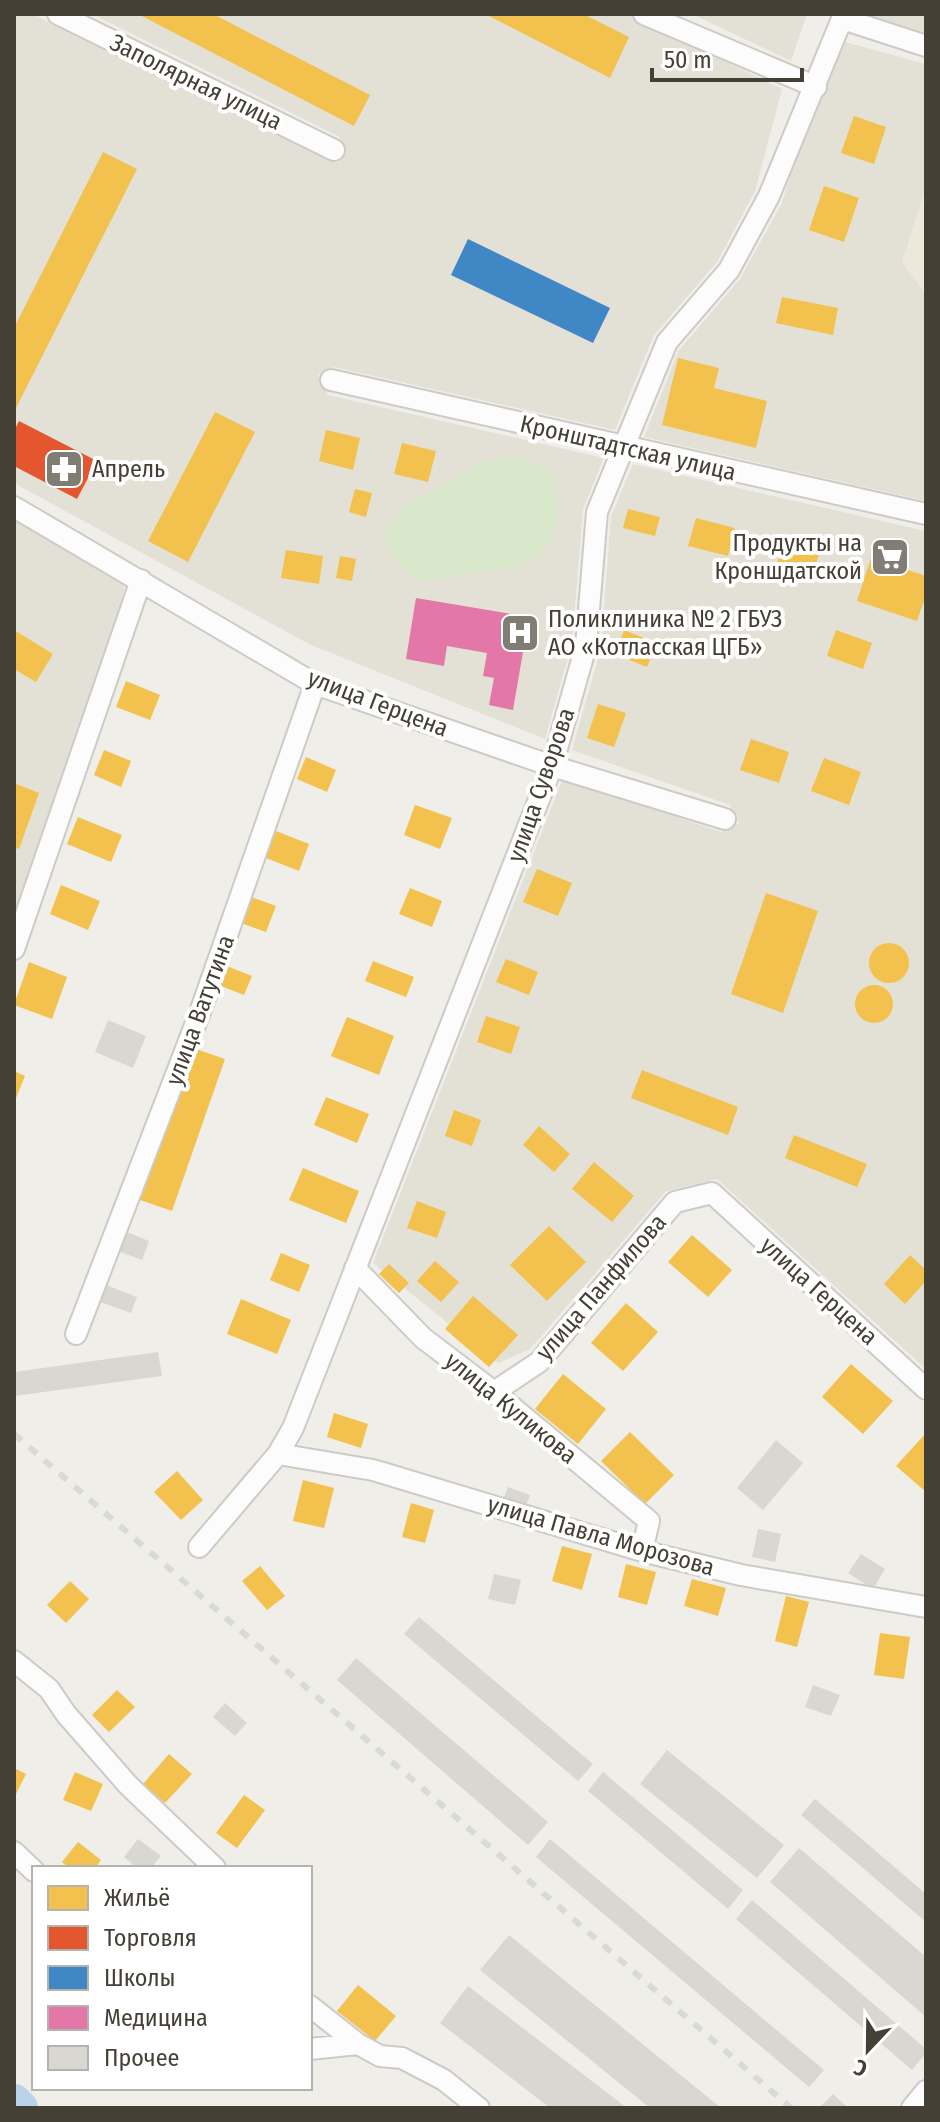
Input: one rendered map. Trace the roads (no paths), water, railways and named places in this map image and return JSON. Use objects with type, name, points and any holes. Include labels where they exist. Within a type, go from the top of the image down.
[{"type":"street","name":"Заполярная улица","points":[[58,14],[334,150]]},
{"type":"street","points":[[644,14],[816,87]]},
{"type":"street","points":[[843,17],[926,46]]},
{"type":"street","name":"улица Суворова","points":[[199,1547],[278,1454],[293,1428],[552,766],[586,646],[597,512],[667,342],[729,270],[769,196],[843,17]]},
{"type":"street","name":"Кронштадтская улица","points":[[331,380],[926,514]]},
{"type":"street","name":"улица Герцена","points":[[14,507],[315,684],[552,766],[725,819]]},
{"type":"street","points":[[14,949],[141,580]]},
{"type":"street","name":"улица Ватутина","points":[[76,1334],[199,1015],[315,684]]},
{"type":"street","name":"улица Герцена","points":[[712,1193],[926,1389]]},
{"type":"street","name":"улица Панфилова","points":[[494,1392],[539,1362],[675,1202],[712,1193]]},
{"type":"street","name":"улица Куликова","points":[[355,1268],[423,1338],[494,1392],[649,1521],[642,1551]]},
{"type":"street","name":"улица Павла Морозова","points":[[278,1454],[373,1470],[642,1551],[757,1578],[926,1607]]},
{"type":"street","points":[[14,1661],[49,1689],[66,1714],[128,1785],[213,1866]]},
{"type":"street","points":[[14,1852],[32,1869]]},
{"type":"street","points":[[312,2008],[358,2044],[380,2056],[402,2058],[444,2080],[479,2108]]},
{"type":"street","points":[[312,2049],[358,2044]]},
{"type":"street","points":[[912,2108],[926,2091]]},
{"type":"waterway","points":[[14,2102],[20,2108]]},
{"type":"railway","points":[[14,1434],[791,2108]]},
{"type":"place","name":"Апрель","points":[[64,469]]},
{"type":"place","name":"Продукты на Кроншдатской","points":[[890,557]]},
{"type":"place","name":"Поликлиника № 2 ГБУЗ АО «Котласская ЦГБ»","points":[[520,633]]}]
